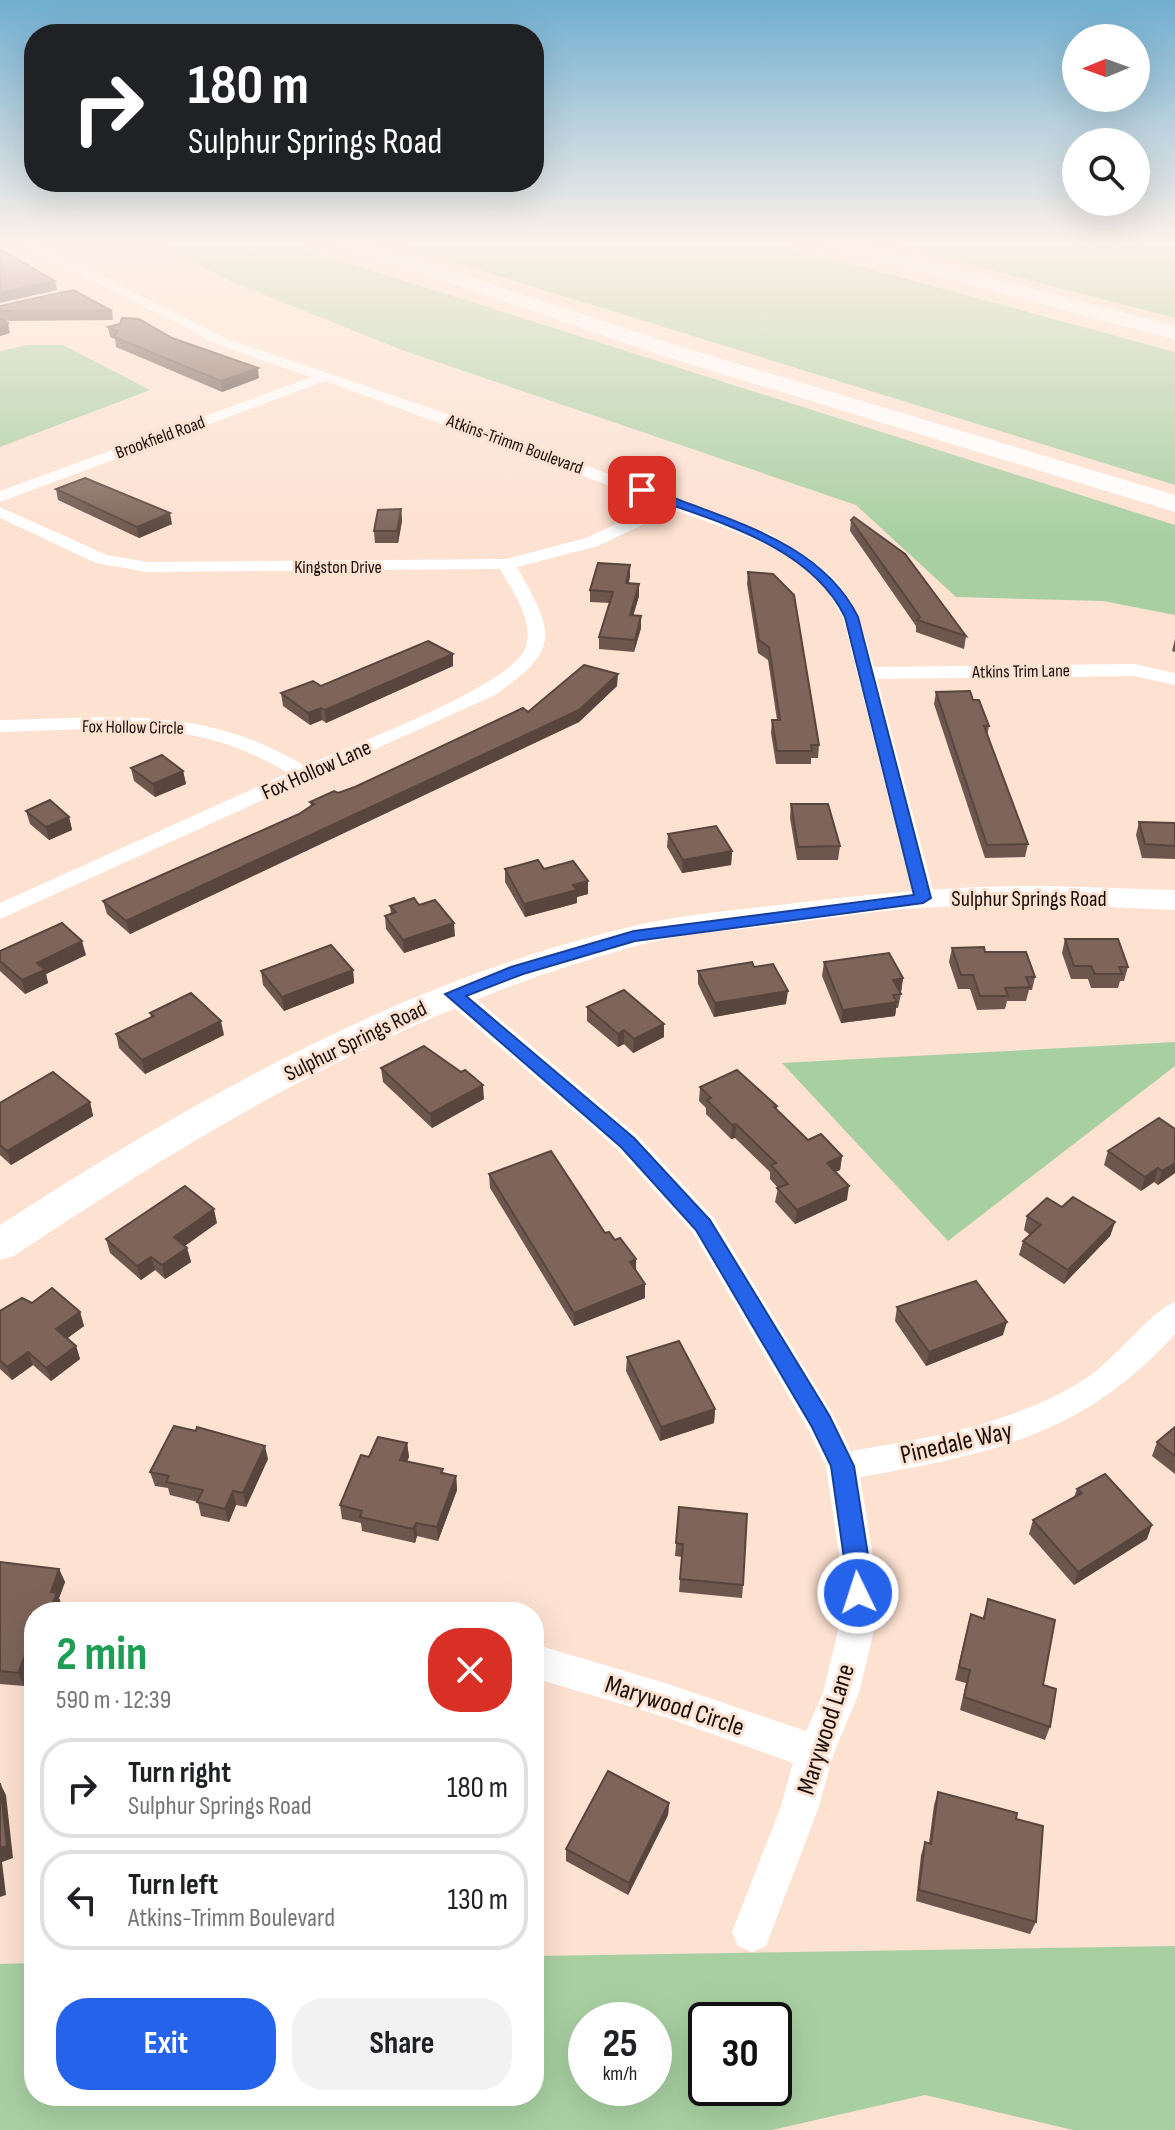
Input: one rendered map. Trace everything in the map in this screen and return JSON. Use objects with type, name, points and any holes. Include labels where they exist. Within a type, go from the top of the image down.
[{"type":"highway","points":[[639,340],[1175,504]]},
{"type":"street","name":"Atkins-Trimm Boulevard","points":[[220,340],[321,378],[434,414],[675,503],[762,537],[806,562],[829,581],[852,617],[923,898]]},
{"type":"street","name":"Brookfield Road","points":[[0,497],[321,378]]},
{"type":"street","name":"Kingston Drive","points":[[0,512],[102,559],[147,567],[506,564],[547,556],[592,542],[675,503]]},
{"type":"street","name":"Fox Hollow Lane","points":[[0,912],[488,691],[524,666],[534,652],[538,627],[506,564]]},
{"type":"street","name":"Atkins Trim Lane","points":[[866,673],[1134,670],[1175,679]]},
{"type":"street","name":"Fox Hollow Circle","points":[[0,726],[195,728],[257,747],[304,774]]},
{"type":"street","name":"Sulphur Springs Road","points":[[0,1245],[209,1114],[352,1040],[454,994],[517,971],[634,936],[923,898],[1012,896],[1175,900]]},
{"type":"street","name":"Marywood Lane","points":[[454,994],[628,1143],[703,1225],[821,1422],[842,1466],[858,1568],[859,1618],[841,1693],[815,1753],[799,1809],[752,1932]]},
{"type":"street","name":"Pinedale Way","points":[[842,1466],[988,1440],[1037,1422],[1086,1396],[1142,1354],[1175,1314]]},
{"type":"street","name":"Marywood Circle","points":[[544,1664],[665,1700],[815,1753]]},
{"type":"green space","points":[[378,340],[593,340],[1175,525],[1175,615],[1103,601],[956,597],[856,505]]},
{"type":"green space","points":[[707,340],[1132,340],[1175,352],[1175,485]]},
{"type":"green space","points":[[27,345],[63,345],[150,390],[0,447],[0,351]]},
{"type":"green space","points":[[1175,1042],[1175,1066],[948,1241],[782,1063]]},
{"type":"green space","points":[[1175,1946],[1175,2130],[1073,2130],[925,2095],[772,2130],[0,2130],[0,1964],[24,1963],[24,2106],[544,2106],[544,1956]]},
{"type":"building","points":[[122,340],[179,340],[258,368],[221,381]]},
{"type":"building","points":[[85,478],[170,513],[137,527],[56,489]]},
{"type":"building","points":[[401,509],[397,531],[374,531],[378,510]]},
{"type":"building","points":[[854,517],[905,554],[966,636],[917,620],[920,617],[851,520]]},
{"type":"building","points":[[598,563],[630,565],[626,583],[639,584],[630,615],[641,616],[635,640],[599,637],[613,592],[590,590]]},
{"type":"building","points":[[748,572],[773,574],[794,595],[819,745],[811,745],[812,751],[777,751],[772,720],[780,720],[769,647],[759,640]]},
{"type":"building","points":[[428,641],[453,654],[325,710],[321,708],[308,713],[281,693],[313,681],[321,686]]},
{"type":"building","points":[[584,665],[618,674],[579,710],[126,921],[103,901],[299,814],[314,804],[310,802],[334,791],[338,793],[355,787],[523,708],[528,712]]},
{"type":"building","points":[[970,691],[973,700],[979,700],[989,726],[984,726],[1028,844],[987,845],[936,692]]},
{"type":"building","points":[[162,755],[183,771],[153,784],[131,768]]},
{"type":"building","points":[[50,800],[69,817],[46,827],[26,811]]},
{"type":"building","points":[[791,804],[828,804],[840,846],[798,847]]},
{"type":"building","points":[[1139,822],[1175,823],[1175,846],[1145,844]]},
{"type":"building","points":[[716,826],[732,851],[683,860],[668,834]]},
{"type":"building","points":[[538,860],[544,869],[573,861],[588,881],[573,885],[577,890],[524,904],[505,869]]},
{"type":"building","points":[[414,898],[419,905],[435,900],[454,923],[403,940],[385,916],[396,912],[390,906]]},
{"type":"building","points":[[62,923],[82,941],[37,963],[45,970],[22,980],[0,961],[0,951]]},
{"type":"building","points":[[1065,939],[1118,939],[1128,967],[1119,967],[1122,974],[1095,974],[1091,966],[1074,966]]},
{"type":"building","points":[[331,945],[353,970],[282,997],[261,971]]},
{"type":"building","points":[[984,947],[985,952],[1026,952],[1035,977],[1026,977],[1030,987],[1005,988],[1008,996],[980,996],[973,975],[961,975],[952,948]]},
{"type":"building","points":[[889,953],[903,978],[893,980],[901,994],[893,995],[897,1002],[843,1010],[824,962]]},
{"type":"building","points":[[752,962],[754,967],[773,964],[788,991],[715,1003],[698,971]]},
{"type":"building","points":[[624,990],[664,1024],[634,1039],[624,1030],[618,1034],[587,1007]]},
{"type":"building","points":[[191,993],[221,1021],[142,1060],[116,1034],[154,1016],[150,1013]]},
{"type":"building","points":[[424,1046],[461,1072],[465,1070],[483,1085],[430,1114],[381,1068]]},
{"type":"building","points":[[737,1070],[777,1106],[774,1107],[808,1140],[821,1134],[842,1156],[827,1163],[849,1186],[797,1210],[777,1188],[788,1184],[771,1165],[776,1163],[707,1100],[711,1098],[700,1087]]},
{"type":"building","points":[[53,1072],[90,1102],[7,1151],[0,1145],[0,1103]]},
{"type":"building","points":[[1159,1118],[1175,1129],[1175,1163],[1162,1171],[1158,1168],[1145,1177],[1108,1151]]},
{"type":"building","points":[[551,1151],[605,1233],[609,1232],[615,1240],[620,1238],[636,1259],[630,1262],[645,1284],[574,1313],[489,1174]]},
{"type":"building","points":[[185,1186],[214,1209],[174,1237],[187,1248],[162,1265],[151,1257],[137,1266],[106,1239]]},
{"type":"building","points":[[1073,1197],[1115,1222],[1068,1270],[1023,1241],[1041,1225],[1027,1216],[1047,1198],[1062,1207]]},
{"type":"building","points":[[976,1281],[1007,1322],[929,1352],[897,1307]]},
{"type":"building","points":[[52,1288],[80,1312],[56,1329],[76,1346],[46,1368],[28,1352],[7,1367],[0,1360],[0,1311],[22,1298],[32,1303]]},
{"type":"building","points":[[679,1341],[715,1409],[661,1427],[627,1357]]},
{"type":"building","points":[[174,1426],[196,1431],[197,1427],[265,1446],[243,1493],[233,1491],[225,1509],[197,1502],[203,1490],[166,1482],[169,1476],[150,1472]]},
{"type":"building","points":[[1175,1427],[1175,1456],[1157,1442]]},
{"type":"building","points":[[378,1437],[407,1443],[400,1460],[443,1469],[441,1473],[456,1476],[437,1527],[416,1523],[413,1529],[360,1517],[362,1511],[340,1505],[361,1455],[369,1457]]},
{"type":"building","points":[[1105,1474],[1152,1525],[1078,1572],[1033,1520],[1082,1493],[1077,1489]]},
{"type":"building","points":[[679,1507],[747,1514],[743,1585],[680,1579],[683,1544],[676,1543]]},
{"type":"building","points":[[0,1562],[59,1569],[51,1592],[57,1593],[53,1602],[24,1602],[24,1657],[18,1673],[0,1671]]},
{"type":"building","points":[[988,1599],[1055,1620],[1043,1685],[1056,1689],[1050,1727],[964,1697],[970,1670],[959,1667],[971,1614],[984,1619]]},
{"type":"building","points":[[608,1771],[669,1803],[629,1883],[566,1849]]},
{"type":"building","points":[[0,1783],[7,1846],[0,1848]]},
{"type":"building","points":[[938,1792],[1017,1813],[1016,1819],[1043,1826],[1036,1922],[919,1890],[925,1842],[931,1844]]},
{"type":"route","points":[[642,490],[729,523],[789,551],[829,581],[843,599],[852,617],[923,898],[634,936],[517,971],[454,994],[628,1143],[703,1225],[821,1422],[842,1466],[858,1568],[858,1593]]}]
